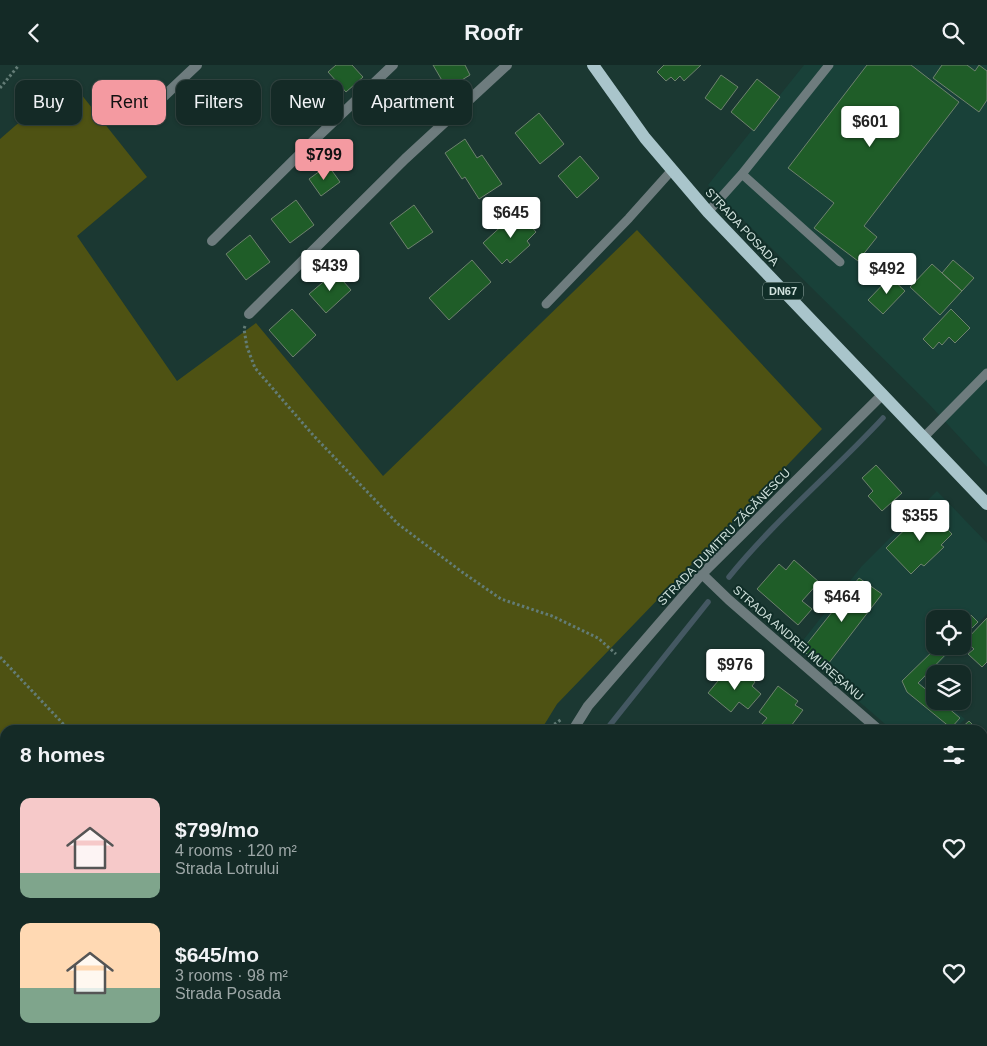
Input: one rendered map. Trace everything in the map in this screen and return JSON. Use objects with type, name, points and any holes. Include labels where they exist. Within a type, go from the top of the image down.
[{"type":"main road","name":"STRADA POSADA","points":[[593,65],[645,138],[708,212],[884,394],[987,504]]},
{"type":"street","points":[[166,94],[196,65]]},
{"type":"street","points":[[212,241],[393,65]]},
{"type":"street","points":[[249,314],[405,159],[508,65]]},
{"type":"street","name":"STRADA DUMITRU ZĂGĂNESCU","points":[[576,725],[588,706],[702,574],[884,394]]},
{"type":"street","name":"STRADA ANDREI MUREȘANU","points":[[702,574],[736,607],[873,725]]},
{"type":"lane","points":[[708,212],[742,174],[829,65]]},
{"type":"lane","points":[[546,304],[672,171]]},
{"type":"lane","points":[[742,174],[840,262]]},
{"type":"lane","points":[[924,437],[987,373]]},
{"type":"path","points":[[0,88],[19,65]]},
{"type":"path","points":[[249,314],[244,329],[247,347],[255,368],[313,435],[398,524],[501,599],[552,616],[598,638],[625,663]]},
{"type":"path","points":[[0,657],[62,725]]},
{"type":"shaded area","points":[[804,65],[987,65],[987,467],[928,403],[708,185]]},
{"type":"shaded area","points":[[937,491],[987,543],[987,614],[971,631],[971,610],[926,610],[926,655],[947,655],[938,665],[926,665],[926,677],[920,683],[926,688],[926,710],[954,710],[965,719],[958,725],[886,725],[797,648],[861,567]]},
{"type":"green space","points":[[82,95],[92,108],[92,125],[106,125],[147,177],[77,236],[177,381],[256,323],[383,476],[637,230],[822,429],[557,704],[544,725],[0,725],[0,139],[16,125],[82,125]]},
{"type":"building","points":[[336,65],[352,65],[363,77],[360,80],[353,80],[353,86],[346,92],[343,89],[343,80],[335,80],[328,72]]},
{"type":"building","points":[[433,65],[465,65],[470,75],[462,80],[442,80]]},
{"type":"building","points":[[664,65],[701,65],[684,81],[680,76],[675,81],[671,77],[666,81],[657,72]]},
{"type":"building","points":[[867,65],[911,65],[959,102],[864,226],[877,237],[858,261],[814,228],[834,203],[788,168]]},
{"type":"building","points":[[942,65],[967,65],[975,71],[979,65],[987,71],[987,100],[979,112],[933,78]]},
{"type":"building","points":[[721,75],[738,87],[721,110],[705,98]]},
{"type":"building","points":[[757,79],[780,97],[754,131],[731,112]]},
{"type":"building","points":[[539,113],[564,144],[540,164],[515,133]]},
{"type":"building","points":[[465,139],[477,158],[482,155],[502,184],[479,199],[465,177],[462,179],[445,153]]},
{"type":"building","points":[[580,156],[599,178],[577,198],[558,176]]},
{"type":"building","points":[[328,165],[340,182],[321,196],[309,179]]},
{"type":"building","points":[[296,200],[314,225],[290,243],[271,219]]},
{"type":"building","points":[[414,205],[433,232],[408,249],[390,223]]},
{"type":"building","points":[[518,211],[536,232],[527,241],[530,245],[510,263],[507,259],[502,264],[483,243]]},
{"type":"building","points":[[250,235],[270,262],[246,280],[226,254]]},
{"type":"building","points":[[472,260],[491,282],[449,320],[429,298]]},
{"type":"building","points":[[953,260],[974,278],[962,291],[942,273]]},
{"type":"building","points":[[932,264],[962,291],[940,315],[910,287]]},
{"type":"building","points":[[335,272],[351,290],[326,313],[309,294]]},
{"type":"building","points":[[890,277],[905,291],[883,314],[868,300]]},
{"type":"building","points":[[292,309],[316,335],[293,357],[269,330]]},
{"type":"building","points":[[951,309],[970,328],[955,343],[949,337],[942,345],[939,342],[933,349],[923,339]]},
{"type":"building","points":[[876,465],[902,493],[882,511],[868,496],[873,491],[862,478]]},
{"type":"building","points":[[927,508],[952,534],[941,545],[944,547],[924,566],[921,564],[911,574],[886,548]]},
{"type":"building","points":[[794,560],[819,582],[802,601],[812,609],[798,625],[757,589],[779,564],[786,570]]},
{"type":"building","points":[[859,578],[882,594],[825,668],[802,650]]},
{"type":"building","points":[[971,615],[978,622],[971,629]]},
{"type":"building","points":[[987,618],[987,662],[982,667],[969,655],[974,649],[971,646],[971,635]]},
{"type":"building","points":[[929,655],[945,655],[936,665],[926,665],[926,675],[918,683],[926,690],[926,708],[907,692],[902,681]]},
{"type":"building","points":[[738,668],[755,682],[752,686],[761,694],[748,709],[739,702],[731,712],[708,693],[723,675],[728,680]]},
{"type":"building","points":[[778,686],[798,701],[795,705],[803,710],[792,725],[761,725],[767,718],[759,712]]},
{"type":"building","points":[[929,710],[951,710],[960,718],[954,725],[947,725]]},
{"type":"building","points":[[969,721],[973,725],[965,725]]},
{"type":"waterway","points":[[729,577],[785,515],[883,418]]},
{"type":"waterway","points":[[610,725],[708,602]]}]
